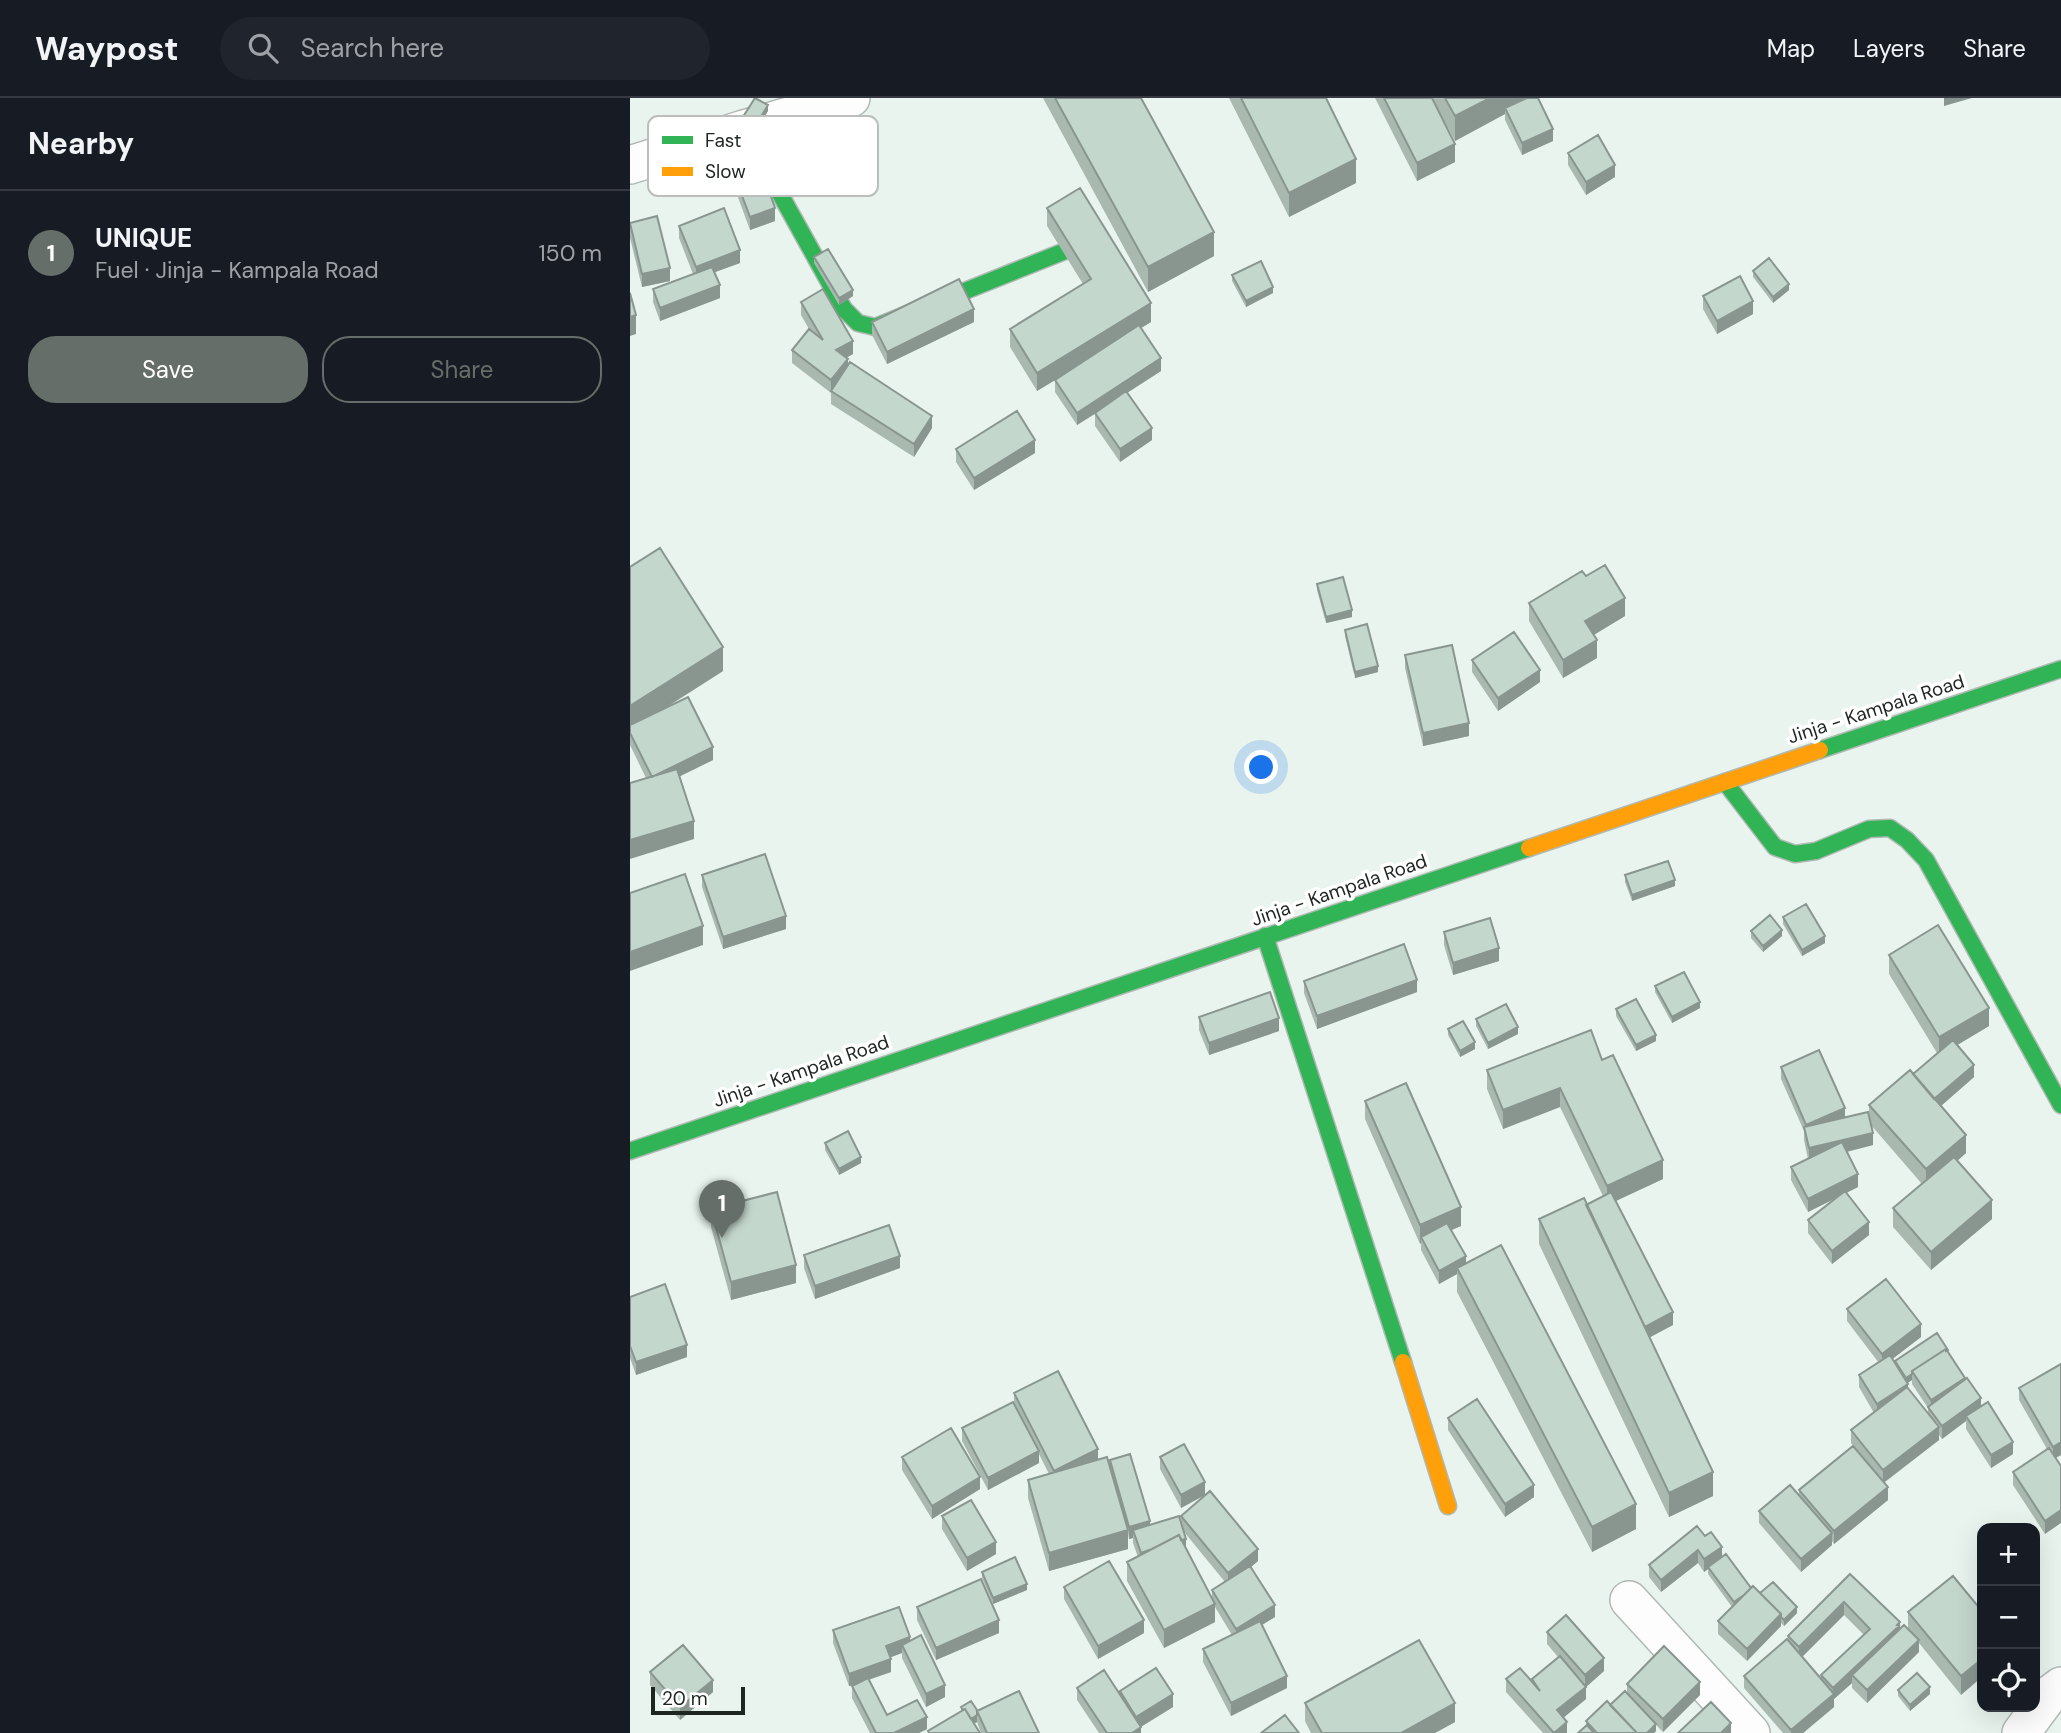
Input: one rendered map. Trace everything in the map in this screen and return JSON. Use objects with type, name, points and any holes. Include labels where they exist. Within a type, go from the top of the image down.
[{"type":"main road","points":[[781,196],[844,309],[858,323],[875,327],[1075,247]]},
{"type":"main road","name":"Jinja - Kampala Road","points":[[630,1152],[2061,669]]},
{"type":"main road","points":[[1725,782],[1775,847],[1785,851],[1795,854],[1816,850],[1869,829],[1890,828],[1907,840],[1926,860],[2061,1105]]},
{"type":"main road","points":[[1265,936],[1380,1287],[1448,1506]]},
{"type":"street","points":[[789,116],[851,98]]},
{"type":"street","points":[[630,165],[648,159]]},
{"type":"street","points":[[1629,1600],[1751,1733]]},
{"type":"street","points":[[2021,1733],[2049,1695],[2061,1686]]},
{"type":"building","points":[[755,98],[768,105],[761,116],[744,116]]},
{"type":"building","points":[[1055,98],[1141,98],[1214,232],[1148,267]]},
{"type":"building","points":[[1241,98],[1326,98],[1356,159],[1289,193]]},
{"type":"building","points":[[1384,98],[1432,98],[1455,144],[1417,163]]},
{"type":"building","points":[[1445,98],[1490,98],[1455,116]]},
{"type":"building","points":[[1527,98],[1538,98],[1553,129],[1522,143],[1505,108]]},
{"type":"building","points":[[1598,135],[1615,165],[1586,182],[1568,153]]},
{"type":"building","points":[[1080,188],[1151,303],[1037,373],[1010,329],[1091,279],[1047,208]]},
{"type":"building","points":[[742,196],[771,196],[775,208],[750,217]]},
{"type":"building","points":[[724,208],[740,250],[696,267],[679,226]]},
{"type":"building","points":[[657,216],[670,268],[642,274],[630,223]]},
{"type":"building","points":[[828,249],[853,290],[839,298],[814,257]]},
{"type":"building","points":[[1769,258],[1789,284],[1773,297],[1753,271]]},
{"type":"building","points":[[1261,261],[1273,287],[1246,301],[1232,275]]},
{"type":"building","points":[[712,267],[720,285],[660,308],[653,289]]},
{"type":"building","points":[[1740,276],[1753,301],[1717,321],[1703,296]]},
{"type":"building","points":[[959,279],[974,309],[887,352],[872,322]]},
{"type":"building","points":[[823,289],[853,341],[836,350],[848,359],[831,380],[792,350],[809,329],[823,340],[801,302]]},
{"type":"building","points":[[630,293],[636,315],[630,317]]},
{"type":"building","points":[[1139,325],[1161,358],[1077,413],[1055,380]]},
{"type":"building","points":[[850,362],[932,416],[914,444],[831,391]]},
{"type":"building","points":[[1126,391],[1152,428],[1120,449],[1095,413]]},
{"type":"building","points":[[1017,411],[1035,440],[974,478],[956,449]]},
{"type":"building","points":[[660,548],[723,647],[630,706],[630,567]]},
{"type":"building","points":[[1605,565],[1625,598],[1585,621],[1597,640],[1563,660],[1529,603],[1582,571],[1586,576]]},
{"type":"building","points":[[1343,577],[1352,610],[1326,617],[1317,584]]},
{"type":"building","points":[[1367,624],[1378,666],[1355,672],[1345,630]]},
{"type":"building","points":[[1514,632],[1540,670],[1498,698],[1472,660]]},
{"type":"building","points":[[1452,645],[1469,723],[1423,733],[1405,655]]},
{"type":"building","points":[[688,697],[713,747],[652,777],[630,733],[630,725]]},
{"type":"building","points":[[677,769],[694,821],[630,840],[630,783]]},
{"type":"building","points":[[765,854],[786,916],[723,937],[702,875]]},
{"type":"building","points":[[1668,861],[1675,880],[1632,895],[1625,875]]},
{"type":"building","points":[[685,874],[703,926],[630,952],[630,893]]},
{"type":"building","points":[[1806,904],[1825,936],[1802,950],[1783,917]]},
{"type":"building","points":[[1770,915],[1782,930],[1763,946],[1751,931]]},
{"type":"building","points":[[1490,918],[1499,948],[1453,963],[1444,932]]},
{"type":"building","points":[[1938,925],[1989,1008],[1939,1037],[1889,955]]},
{"type":"building","points":[[1404,944],[1417,980],[1317,1016],[1304,981]]},
{"type":"building","points":[[1684,972],[1700,1002],[1672,1017],[1655,986]]},
{"type":"building","points":[[1270,992],[1279,1018],[1209,1043],[1199,1017]]},
{"type":"building","points":[[1636,999],[1656,1035],[1636,1045],[1616,1009]]},
{"type":"building","points":[[1506,1004],[1518,1027],[1488,1043],[1476,1019]]},
{"type":"building","points":[[1463,1021],[1475,1042],[1460,1051],[1448,1029]]},
{"type":"building","points":[[1591,1030],[1602,1060],[1613,1055],[1663,1160],[1607,1186],[1560,1088],[1503,1110],[1487,1070]]},
{"type":"building","points":[[1953,1040],[1974,1065],[1934,1099],[1913,1074]]},
{"type":"building","points":[[1819,1050],[1845,1108],[1806,1125],[1781,1067]]},
{"type":"building","points":[[1910,1070],[1966,1135],[1926,1169],[1869,1105]]},
{"type":"building","points":[[1406,1083],[1461,1207],[1420,1225],[1365,1101]]},
{"type":"building","points":[[1868,1112],[1873,1133],[1809,1148],[1804,1127]]},
{"type":"building","points":[[848,1131],[861,1157],[839,1169],[825,1143]]},
{"type":"building","points":[[1842,1142],[1858,1174],[1808,1199],[1791,1167]]},
{"type":"building","points":[[1954,1157],[1992,1200],[1931,1252],[1893,1208]]},
{"type":"building","points":[[1845,1191],[1869,1222],[1832,1251],[1808,1220]]},
{"type":"building","points":[[777,1192],[796,1265],[731,1282],[711,1209]]},
{"type":"building","points":[[1611,1192],[1673,1312],[1645,1327],[1586,1205]]},
{"type":"building","points":[[1584,1198],[1713,1472],[1669,1493],[1539,1219]]},
{"type":"building","points":[[1447,1223],[1466,1256],[1439,1271],[1421,1237]]},
{"type":"building","points":[[889,1225],[900,1256],[815,1286],[804,1255]]},
{"type":"building","points":[[1501,1245],[1636,1504],[1592,1527],[1457,1268]]},
{"type":"building","points":[[1886,1279],[1921,1324],[1882,1354],[1847,1309]]},
{"type":"building","points":[[665,1284],[687,1345],[636,1362],[630,1346],[630,1297]]},
{"type":"building","points":[[1937,1333],[1948,1350],[1912,1371],[1906,1378],[1895,1361]]},
{"type":"building","points":[[1946,1349],[1965,1378],[1931,1400],[1912,1371]]},
{"type":"building","points":[[1890,1355],[1908,1384],[1877,1404],[1859,1375]]},
{"type":"building","points":[[2061,1364],[2061,1442],[2053,1447],[2019,1388]]},
{"type":"building","points":[[1058,1371],[1098,1449],[1054,1471],[1014,1393]]},
{"type":"building","points":[[1967,1378],[1981,1398],[1942,1426],[1928,1407]]},
{"type":"building","points":[[1907,1387],[1939,1427],[1883,1470],[1851,1430]]},
{"type":"building","points":[[1477,1399],[1534,1485],[1505,1504],[1448,1418]]},
{"type":"building","points":[[1013,1402],[1039,1451],[988,1478],[962,1428]]},
{"type":"building","points":[[1988,1402],[2013,1442],[1991,1455],[1966,1416]]},
{"type":"building","points":[[951,1428],[980,1477],[932,1506],[902,1457]]},
{"type":"building","points":[[1184,1444],[1205,1482],[1181,1495],[1160,1457]]},
{"type":"building","points":[[1853,1446],[1888,1487],[1834,1531],[1799,1490]]},
{"type":"building","points":[[2049,1448],[2061,1466],[2061,1510],[2045,1521],[2013,1472]]},
{"type":"building","points":[[1130,1454],[1150,1521],[1129,1527],[1110,1460]]},
{"type":"building","points":[[1107,1457],[1128,1530],[1049,1553],[1028,1480]]},
{"type":"building","points":[[1790,1485],[1832,1533],[1801,1559],[1759,1511]]},
{"type":"building","points":[[1210,1491],[1258,1549],[1228,1573],[1181,1516]]},
{"type":"building","points":[[971,1500],[996,1542],[967,1558],[942,1516]]},
{"type":"building","points":[[1179,1516],[1186,1539],[1181,1540],[1179,1535],[1141,1553],[1133,1530]]},
{"type":"building","points":[[1697,1526],[1705,1536],[1711,1532],[1722,1547],[1704,1559],[1698,1550],[1661,1580],[1649,1565]]},
{"type":"building","points":[[1179,1535],[1215,1604],[1164,1630],[1127,1562]]},
{"type":"building","points":[[1726,1554],[1751,1588],[1734,1602],[1708,1567]]},
{"type":"building","points":[[1015,1557],[1027,1584],[993,1598],[982,1572]]},
{"type":"building","points":[[1109,1561],[1144,1620],[1098,1646],[1064,1587]]},
{"type":"building","points":[[1250,1566],[1275,1605],[1236,1629],[1212,1590]]},
{"type":"building","points":[[1850,1574],[1900,1622],[1897,1625],[1899,1626],[1833,1688],[1821,1675],[1870,1629],[1844,1602],[1799,1647],[1788,1636]]},
{"type":"building","points":[[1953,1576],[1977,1605],[1977,1663],[1961,1676],[1908,1612]]},
{"type":"building","points":[[981,1579],[999,1620],[936,1648],[917,1607]]},
{"type":"building","points":[[1773,1582],[1797,1607],[1784,1620],[1760,1593]]},
{"type":"building","points":[[1753,1586],[1781,1614],[1747,1649],[1718,1621]]},
{"type":"building","points":[[899,1607],[910,1637],[886,1646],[891,1659],[849,1674],[833,1630]]},
{"type":"building","points":[[1566,1615],[1604,1658],[1585,1675],[1547,1632]]},
{"type":"building","points":[[1260,1621],[1287,1676],[1231,1703],[1203,1649]]},
{"type":"building","points":[[1904,1625],[1919,1640],[1867,1690],[1852,1675]]},
{"type":"building","points":[[921,1635],[945,1685],[926,1694],[902,1645]]},
{"type":"building","points":[[1787,1639],[1834,1694],[1791,1730],[1744,1676]]},
{"type":"building","points":[[1419,1640],[1455,1703],[1401,1733],[1322,1733],[1305,1703]]},
{"type":"building","points":[[683,1645],[713,1680],[680,1707],[650,1672]]},
{"type":"building","points":[[1664,1646],[1700,1682],[1663,1719],[1627,1684]]},
{"type":"building","points":[[1560,1656],[1586,1687],[1557,1710],[1567,1722],[1554,1733],[1506,1679],[1520,1668],[1540,1691],[1532,1679]]},
{"type":"building","points":[[1156,1668],[1173,1694],[1136,1717],[1120,1691]]},
{"type":"building","points":[[1104,1670],[1141,1727],[1132,1733],[1107,1733],[1077,1688]]},
{"type":"building","points":[[1917,1673],[1930,1687],[1910,1705],[1898,1690]]},
{"type":"building","points":[[868,1678],[887,1715],[917,1700],[927,1717],[894,1733],[876,1733],[852,1686]]},
{"type":"building","points":[[1019,1691],[1039,1733],[987,1733],[977,1711]]},
{"type":"building","points":[[1625,1691],[1656,1724],[1647,1733],[1637,1733],[1610,1705]]},
{"type":"building","points":[[971,1701],[977,1715],[971,1719],[961,1707]]},
{"type":"building","points":[[1607,1701],[1637,1733],[1597,1733],[1586,1721]]},
{"type":"building","points":[[1711,1702],[1731,1723],[1721,1733],[1678,1733]]},
{"type":"building","points":[[965,1709],[980,1733],[929,1733],[928,1731]]},
{"type":"building","points":[[1285,1715],[1299,1733],[1261,1733]]},
{"type":"building","points":[[1587,1725],[1594,1733],[1578,1733]]},
{"type":"traffic: fast","points":[[781,196],[844,309],[858,323],[875,327],[1075,247]]},
{"type":"traffic: fast","points":[[1820,750],[2061,669]]},
{"type":"traffic: fast","points":[[1725,782],[1775,847],[1795,854],[1816,851],[1869,829],[1890,828],[1907,840],[1926,860],[2061,1105]]},
{"type":"traffic: fast","points":[[630,1151],[1529,848]]},
{"type":"traffic: fast","points":[[1265,936],[1403,1362]]},
{"type":"traffic: slow","points":[[1529,848],[1820,750]]},
{"type":"traffic: slow","points":[[1403,1362],[1448,1506]]},
{"type":"place","name":"UNIQUE","points":[[722,1238]]}]
